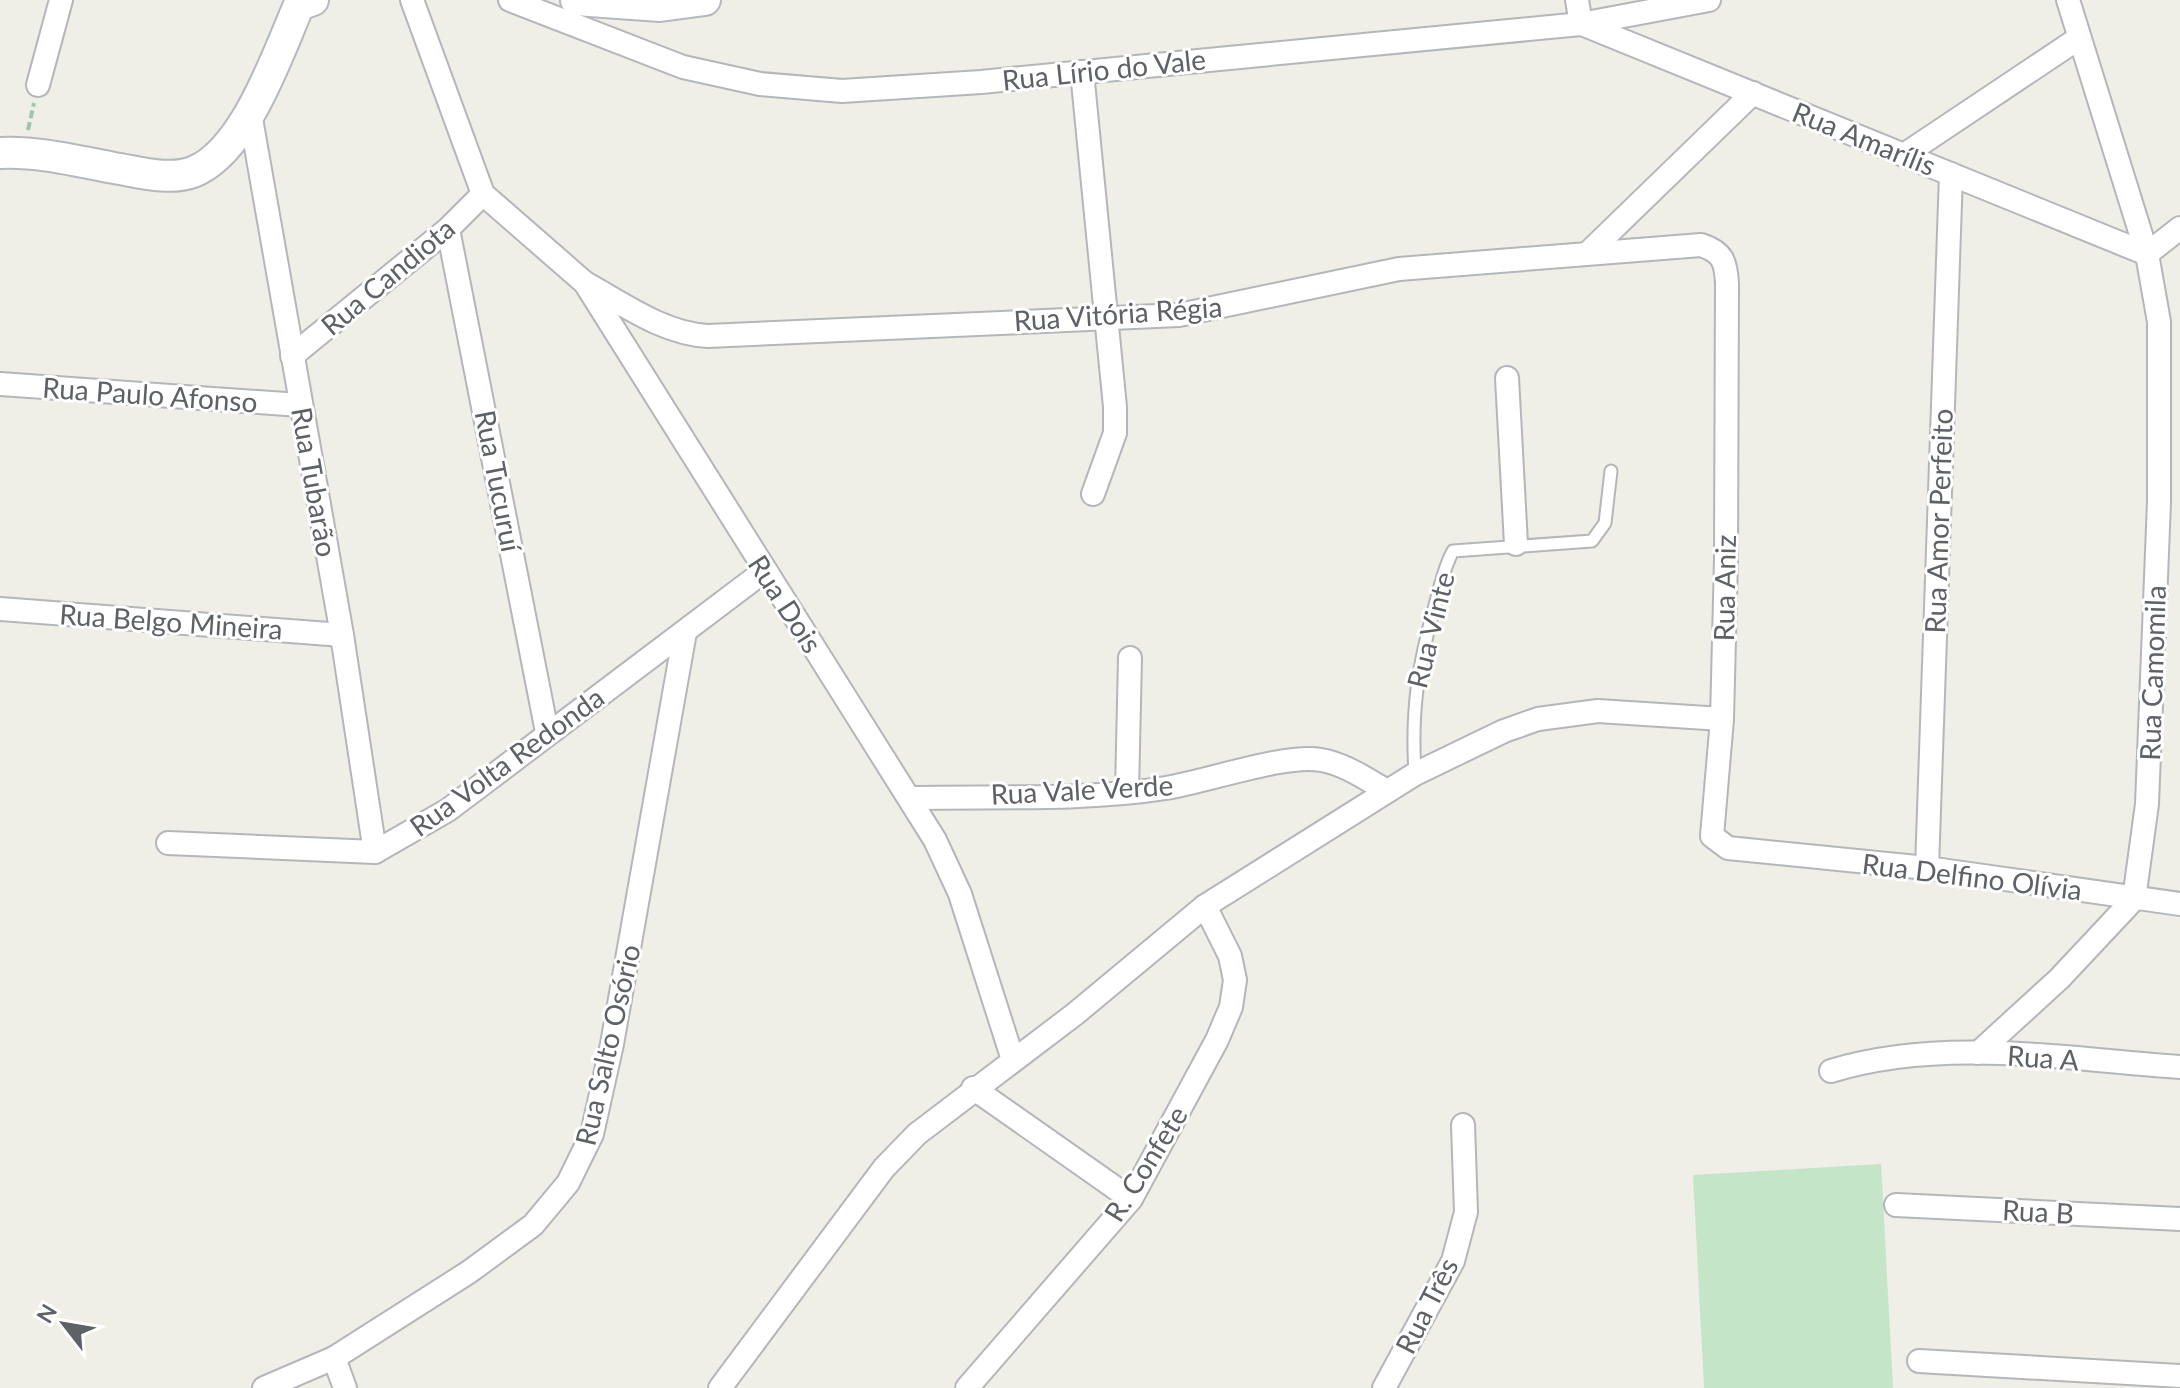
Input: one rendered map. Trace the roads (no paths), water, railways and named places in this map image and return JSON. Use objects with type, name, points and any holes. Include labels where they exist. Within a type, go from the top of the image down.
[{"type":"street","points":[[38,85],[61,0]]},
{"type":"street","points":[[412,0],[483,194]]},
{"type":"street","name":"Rua Lírio do Vale","points":[[510,0],[683,67],[807,90],[882,90],[1581,24],[1709,0]]},
{"type":"street","points":[[576,0],[660,6],[705,0]]},
{"type":"street","points":[[1577,0],[1581,24]]},
{"type":"street","name":"Rua Camomila","points":[[2068,0],[2147,254],[2159,322],[2160,486],[2147,804],[2134,899]]},
{"type":"street","points":[[12,152],[176,175],[193,171],[210,161],[250,113],[304,2]]},
{"type":"street","name":"Rua Amarílis","points":[[1581,24],[2147,254]]},
{"type":"street","points":[[1904,155],[2079,38]]},
{"type":"street","points":[[1082,72],[1116,420],[1110,450],[1093,494]]},
{"type":"street","points":[[1588,253],[1753,93]]},
{"type":"street","name":"Rua Tubarão","points":[[250,113],[342,635],[375,852]]},
{"type":"street","name":"Rua Amor Perfeito","points":[[1927,868],[1951,174]]},
{"type":"street","name":"Rua Candiota","points":[[292,356],[448,229],[483,194]]},
{"type":"street","name":"Rua Dois","points":[[483,194],[585,283],[763,572],[910,798],[960,894],[1013,1060]]},
{"type":"street","points":[[2147,254],[2180,228]]},
{"type":"street","name":"Rua Tucuruí","points":[[448,229],[547,732]]},
{"type":"street","name":"Rua Vitória Régia","points":[[585,283],[663,325],[693,335],[1104,319],[1203,312],[1399,269],[1701,245],[1718,251],[1726,264],[1727,284]]},
{"type":"street","name":"Rua Aniz","points":[[1727,284],[1722,719],[1712,836],[1728,848],[1763,853]]},
{"type":"street","points":[[1507,378],[1516,544]]},
{"type":"street","name":"Rua Paulo Afonso","points":[[0,384],[300,405]]},
{"type":"street","name":"Rua Volta Redonda","points":[[375,852],[448,810],[547,732],[763,572]]},
{"type":"street","name":"Rua Belgo Mineira","points":[[0,609],[342,635]]},
{"type":"street","name":"Rua Salto Osório","points":[[264,1388],[334,1358],[514,1240],[553,1204],[582,1158],[592,1134],[612,1044],[685,632]]},
{"type":"street","points":[[1127,792],[1130,658]]},
{"type":"street","points":[[720,1388],[884,1168],[917,1134],[1124,975],[1205,906],[1415,774],[1504,731],[1569,714],[1631,711],[1722,719]]},
{"type":"street","name":"Rua Vale Verde","points":[[910,798],[1127,792],[1192,783],[1297,759],[1319,759],[1337,764],[1387,791]]},
{"type":"street","points":[[168,843],[375,852]]},
{"type":"street","name":"Rua Delfino Olívia","points":[[1763,853],[1927,868],[2180,904]]},
{"type":"street","points":[[1978,1053],[2059,979],[2134,899]]},
{"type":"street","name":"R. Confete","points":[[967,1388],[1131,1199],[1172,1129],[1231,1007],[1235,980],[1230,956],[1205,906]]},
{"type":"street","name":"Rua A","points":[[1831,1071],[1873,1059],[1906,1054],[1978,1053],[2180,1067]]},
{"type":"street","points":[[973,1088],[1131,1199]]},
{"type":"street","name":"Rua Três","points":[[1384,1388],[1453,1261],[1466,1212],[1463,1125]]},
{"type":"street","name":"Rua B","points":[[1896,1205],[2180,1219]]},
{"type":"street","points":[[334,1358],[345,1388]]},
{"type":"street","points":[[1919,1361],[2180,1376]]},
{"type":"lane","name":"Rua Vinte","points":[[1415,774],[1413,708],[1417,677],[1450,556],[1458,549],[1587,542],[1597,537],[1607,515],[1611,471]]}]
